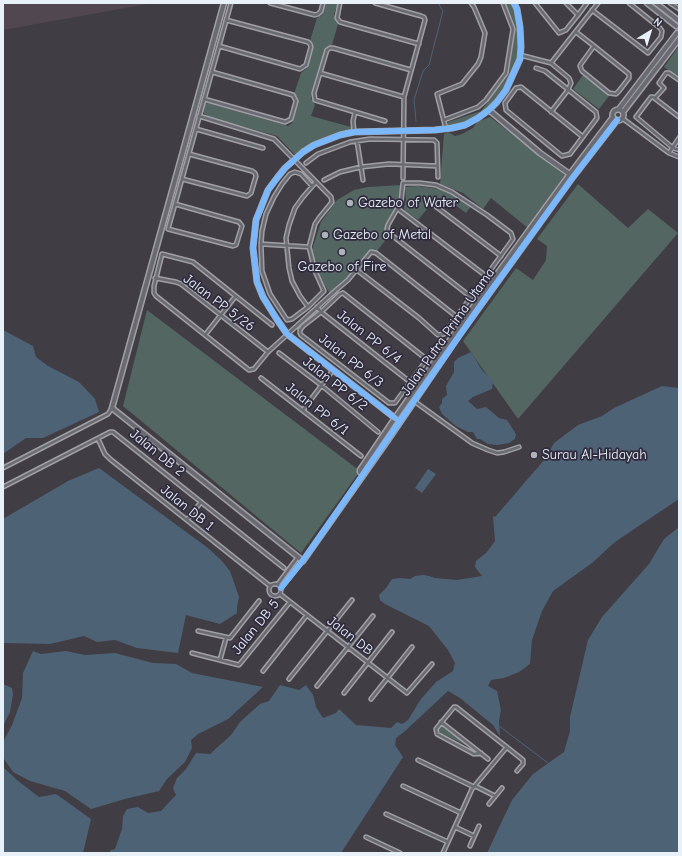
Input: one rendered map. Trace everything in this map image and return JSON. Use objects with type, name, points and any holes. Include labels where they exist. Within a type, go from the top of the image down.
[{"type":"street","points":[[3,468],[108,414],[112,408],[224,3]]},
{"type":"street","points":[[175,204],[241,223],[242,226],[236,245],[232,246],[168,229],[226,20],[232,3]]},
{"type":"street","points":[[270,3],[315,14],[318,14],[321,11],[323,3]]},
{"type":"street","points":[[340,3],[337,16],[340,22],[419,44]]},
{"type":"street","points":[[375,3],[421,16],[425,20],[404,97],[403,178]]},
{"type":"street","points":[[446,129],[437,94],[462,84],[480,61],[484,33],[471,3]]},
{"type":"street","points":[[444,120],[478,107],[486,100],[506,73],[513,29],[503,3]]},
{"type":"street","points":[[395,418],[288,334],[266,302],[257,282],[254,267],[253,248],[256,220],[268,190],[285,168],[314,145],[340,135],[354,132],[446,129],[465,125],[489,110],[506,90],[514,75],[520,55],[520,27],[517,8],[514,3]]},
{"type":"street","points":[[535,3],[558,33],[566,30],[587,3]]},
{"type":"street","points":[[566,3],[578,15]]},
{"type":"street","points":[[551,63],[598,3]]},
{"type":"street","points":[[592,10],[648,53],[661,37],[662,31],[629,3]]},
{"type":"street","points":[[647,3],[678,23]]},
{"type":"street","points":[[656,3],[678,23],[678,34],[619,109],[613,112],[615,118],[622,118],[669,153],[679,157]]},
{"type":"street","points":[[670,3],[679,9]]},
{"type":"street","points":[[219,46],[300,68],[306,65],[311,48],[308,42],[226,20]]},
{"type":"street","points":[[576,32],[594,46],[629,74],[629,78],[616,94],[613,94],[582,71],[580,66],[594,46]]},
{"type":"street","points":[[622,118],[623,112],[679,39]]},
{"type":"street","points":[[385,120],[317,101],[314,98],[314,93],[327,50],[331,48],[411,70]]},
{"type":"street","points":[[520,55],[551,63],[569,78],[571,83],[568,90],[551,112]]},
{"type":"street","points":[[536,68],[545,71],[596,112],[597,118],[583,137],[570,154],[562,156],[506,110],[505,104],[516,88],[521,87],[583,137]]},
{"type":"street","points":[[204,99],[285,122],[291,119],[296,101],[293,95],[212,72]]},
{"type":"street","points":[[679,80],[669,72],[666,73],[659,82],[664,88],[655,98],[651,97],[637,116],[637,119],[673,148],[679,150]]},
{"type":"street","points":[[320,73],[404,97]]},
{"type":"street","points":[[655,98],[679,117]]},
{"type":"street","points":[[619,109],[623,112]]},
{"type":"street","points":[[489,110],[540,153],[572,175]]},
{"type":"street","points":[[354,132],[355,112]]},
{"type":"street","points":[[199,116],[274,139],[332,199],[315,224],[309,247],[315,271],[324,291],[292,320],[287,320],[270,294],[262,271],[261,244],[266,214],[282,184],[290,174],[295,172],[301,174],[312,186]]},
{"type":"street","name":"Jalan Putra Prima Utama","points":[[363,475],[360,473],[360,470],[395,418],[615,118]]},
{"type":"street","points":[[196,129],[263,148]]},
{"type":"street","points":[[669,153],[679,138]]},
{"type":"street","points":[[306,163],[325,150],[356,141],[370,139],[434,140],[437,143],[438,177]]},
{"type":"street","points":[[356,141],[363,180]]},
{"type":"street","points":[[182,179],[247,196],[251,193],[256,176],[252,171],[189,154]]},
{"type":"street","points":[[324,180],[340,172],[361,167],[389,164],[437,166]]},
{"type":"street","points":[[308,307],[292,281],[286,238],[295,208],[316,182]]},
{"type":"street","points":[[357,270],[419,318],[438,335],[444,334],[457,317],[471,297],[486,276],[513,239],[511,233],[487,215],[458,196],[436,185],[403,183],[403,194],[398,209],[387,229],[390,233],[471,297],[479,303]]},
{"type":"street","points":[[434,205],[501,256]]},
{"type":"street","points":[[398,209],[486,276]]},
{"type":"street","points":[[261,244],[309,247]]},
{"type":"street","points":[[272,325],[193,262],[162,254],[155,278],[154,290],[156,296],[250,370],[254,369],[268,352],[348,280],[371,252],[376,253],[457,317]]},
{"type":"street","name":"Jalan PP 5/26","points":[[155,278],[181,284],[268,352]]},
{"type":"street","points":[[321,312],[340,294],[346,294],[425,358],[425,362],[410,382]]},
{"type":"street","points":[[205,335],[235,297]]},
{"type":"street","name":"Jalan Putra Prima Utama","points":[[303,561],[479,303]]},
{"type":"street","name":"Jalan PP 6/4","points":[[317,307],[321,312],[410,382]]},
{"type":"street","name":"Jalan PP 6/3","points":[[321,312],[303,326],[300,330],[302,335],[389,403],[395,403],[410,382]]},
{"type":"street","name":"Jalan PP 6/2","points":[[279,353],[378,432]]},
{"type":"street","points":[[303,410],[333,370]]},
{"type":"street","name":"Jalan PP 6/1","points":[[261,378],[362,456]]},
{"type":"street","points":[[414,400],[484,449],[497,453],[510,451],[519,447]]},
{"type":"street","points":[[112,408],[303,561],[281,588],[280,594],[276,596],[271,594],[269,590],[270,586],[273,584],[278,584],[298,557]]},
{"type":"street","name":"Jalan DB 2","points":[[3,487],[110,432],[116,433],[284,568]]},
{"type":"street","name":"Jalan DB 1","points":[[98,439],[107,456],[270,586]]},
{"type":"street","points":[[187,520],[201,502]]},
{"type":"street","points":[[278,584],[281,588]]},
{"type":"street","name":"Jalan DB","points":[[280,594],[408,693],[432,664]]},
{"type":"street","points":[[289,679],[352,600]]},
{"type":"street","points":[[198,631],[230,638],[259,601]]},
{"type":"street","name":"Jalan DB 5","points":[[192,653],[239,665],[290,602]]},
{"type":"street","points":[[263,671],[307,615]]},
{"type":"street","points":[[317,686],[372,616]]},
{"type":"street","points":[[344,693],[392,632]]},
{"type":"street","points":[[220,660],[226,638]]},
{"type":"street","points":[[371,699],[412,648]]},
{"type":"street","points":[[481,753],[474,754],[438,735],[436,730],[455,706],[523,760],[523,764],[517,771]]},
{"type":"street","points":[[441,722],[488,759]]},
{"type":"street","points":[[443,853],[475,786],[507,747]]},
{"type":"street","points":[[418,760],[495,796]]},
{"type":"street","points":[[403,786],[461,813]]},
{"type":"street","points":[[489,804],[502,788]]},
{"type":"street","points":[[386,814],[448,842]]},
{"type":"street","points":[[470,846],[479,826]]},
{"type":"street","points":[[455,827],[474,836]]},
{"type":"street","points":[[366,838],[400,853]]},
{"type":"shaded area","points":[[3,3],[153,3],[3,30]]},
{"type":"shaded area","points":[[325,3],[338,3],[334,14],[338,24],[332,45],[326,48],[311,98],[315,105],[311,116],[351,127],[351,131],[329,136],[310,144],[295,155],[277,136],[208,117],[203,112],[205,104],[208,103],[288,126],[292,123],[298,103],[298,99],[294,94],[301,73],[307,68],[313,47],[310,41],[317,18],[321,16]]},
{"type":"shaded area","points":[[505,3],[512,3],[516,10],[520,38],[518,59],[505,90],[495,102],[477,117],[464,124],[448,127],[448,122],[481,111],[509,74],[515,28]]},
{"type":"shaded area","points":[[679,46],[679,79],[664,67]]},
{"type":"shaded area","points":[[583,75],[609,96],[599,109],[573,89]]},
{"type":"shaded area","points":[[490,117],[566,176],[529,229],[491,198],[483,209],[463,193],[440,184],[444,134],[448,132],[455,136],[462,134],[473,128],[477,122]]},
{"type":"shaded area","points":[[578,184],[628,228],[648,209],[678,233],[518,419],[463,341],[516,268],[533,280],[546,260],[547,246],[537,239]]},
{"type":"shaded area","points":[[401,185],[401,202],[386,230],[389,236],[376,252],[369,252],[347,281],[330,294],[317,272],[312,250],[321,222],[337,200],[354,190],[368,187]]},
{"type":"shaded area","points":[[418,186],[439,189],[455,196],[471,206],[466,213],[449,200],[445,205],[436,198],[418,220],[405,211],[404,208],[406,200],[405,187]]},
{"type":"shaded area","points":[[147,310],[360,471],[301,553],[123,406]]},
{"type":"shaded area","points":[[440,726],[444,726],[472,748],[439,732],[438,729]]},
{"type":"water","points":[[3,330],[33,346],[36,357],[48,366],[79,382],[95,399],[99,412],[43,438],[26,438],[3,454]]},
{"type":"water","points":[[471,352],[482,370],[493,381],[492,389],[473,397],[468,401],[477,409],[486,407],[499,418],[507,420],[516,434],[515,439],[509,443],[497,445],[488,444],[480,439],[477,439],[473,432],[468,432],[456,426],[442,414],[439,407],[442,403],[442,399],[447,395],[446,386],[454,372],[454,362],[458,358]]},
{"type":"water","points":[[662,386],[679,388],[679,499],[615,542],[592,563],[553,591],[542,611],[532,640],[530,664],[519,672],[504,678],[491,680],[488,686],[497,691],[501,710],[499,721],[500,736],[493,725],[460,698],[448,691],[396,738],[395,745],[403,757],[341,853],[109,853],[111,850],[115,849],[122,829],[123,816],[127,809],[138,807],[148,813],[161,811],[176,795],[173,788],[177,778],[186,769],[196,753],[210,754],[231,735],[240,722],[260,704],[269,701],[280,685],[299,690],[306,685],[313,695],[316,707],[323,718],[336,713],[339,709],[356,725],[391,728],[397,722],[402,724],[408,720],[421,699],[436,682],[453,671],[455,663],[448,650],[429,626],[385,604],[380,600],[379,595],[392,579],[410,579],[415,576],[423,575],[435,578],[457,580],[482,576],[475,567],[476,561],[486,553],[495,541],[493,516],[495,517],[545,459],[554,443],[578,425],[602,416],[614,408]]},
{"type":"water","points":[[99,468],[208,548],[230,571],[239,597],[237,613],[220,624],[186,615],[178,653],[137,648],[115,640],[97,642],[84,636],[50,644],[3,643],[3,519],[68,481]]},
{"type":"water","points":[[428,469],[436,474],[422,493],[415,488]]},
{"type":"water","points":[[679,527],[679,853],[487,853],[512,800],[533,774],[564,752],[570,731],[570,717],[588,640],[602,617],[649,564],[664,539]]},
{"type":"water","points":[[33,651],[41,654],[66,651],[85,655],[115,653],[153,663],[176,664],[192,673],[263,687],[228,719],[198,734],[191,740],[192,748],[185,762],[167,779],[159,791],[91,809],[65,791],[30,781],[13,772],[4,759],[3,742],[12,725],[22,698],[23,673]]},
{"type":"water","points":[[3,684],[12,688],[13,694],[10,712],[3,726]]},
{"type":"water","points":[[3,767],[39,797],[56,794],[91,819],[83,853],[3,853]]},
{"type":"waterway","points":[[416,121],[414,100],[423,71],[429,65],[443,11],[438,3]]},
{"type":"waterway","points":[[499,726],[548,763]]},
{"type":"cycle path","points":[[395,418],[287,334],[263,297],[257,282],[253,248],[256,220],[268,190],[277,178],[285,168],[303,152],[314,145],[340,135],[354,132],[435,130],[452,128],[465,125],[489,110],[506,90],[520,59],[520,27],[517,9],[514,3]]},
{"type":"cycle path","points":[[281,588],[307,555],[480,306],[573,177],[617,120]]},
{"type":"place","name":"Gazebo of Water","points":[[350,203]]},
{"type":"place","name":"Gazebo of Metal","points":[[325,235]]},
{"type":"place","name":"Gazebo of Fire","points":[[342,252]]},
{"type":"place","name":"Surau Al-Hidayah","points":[[534,455]]}]
